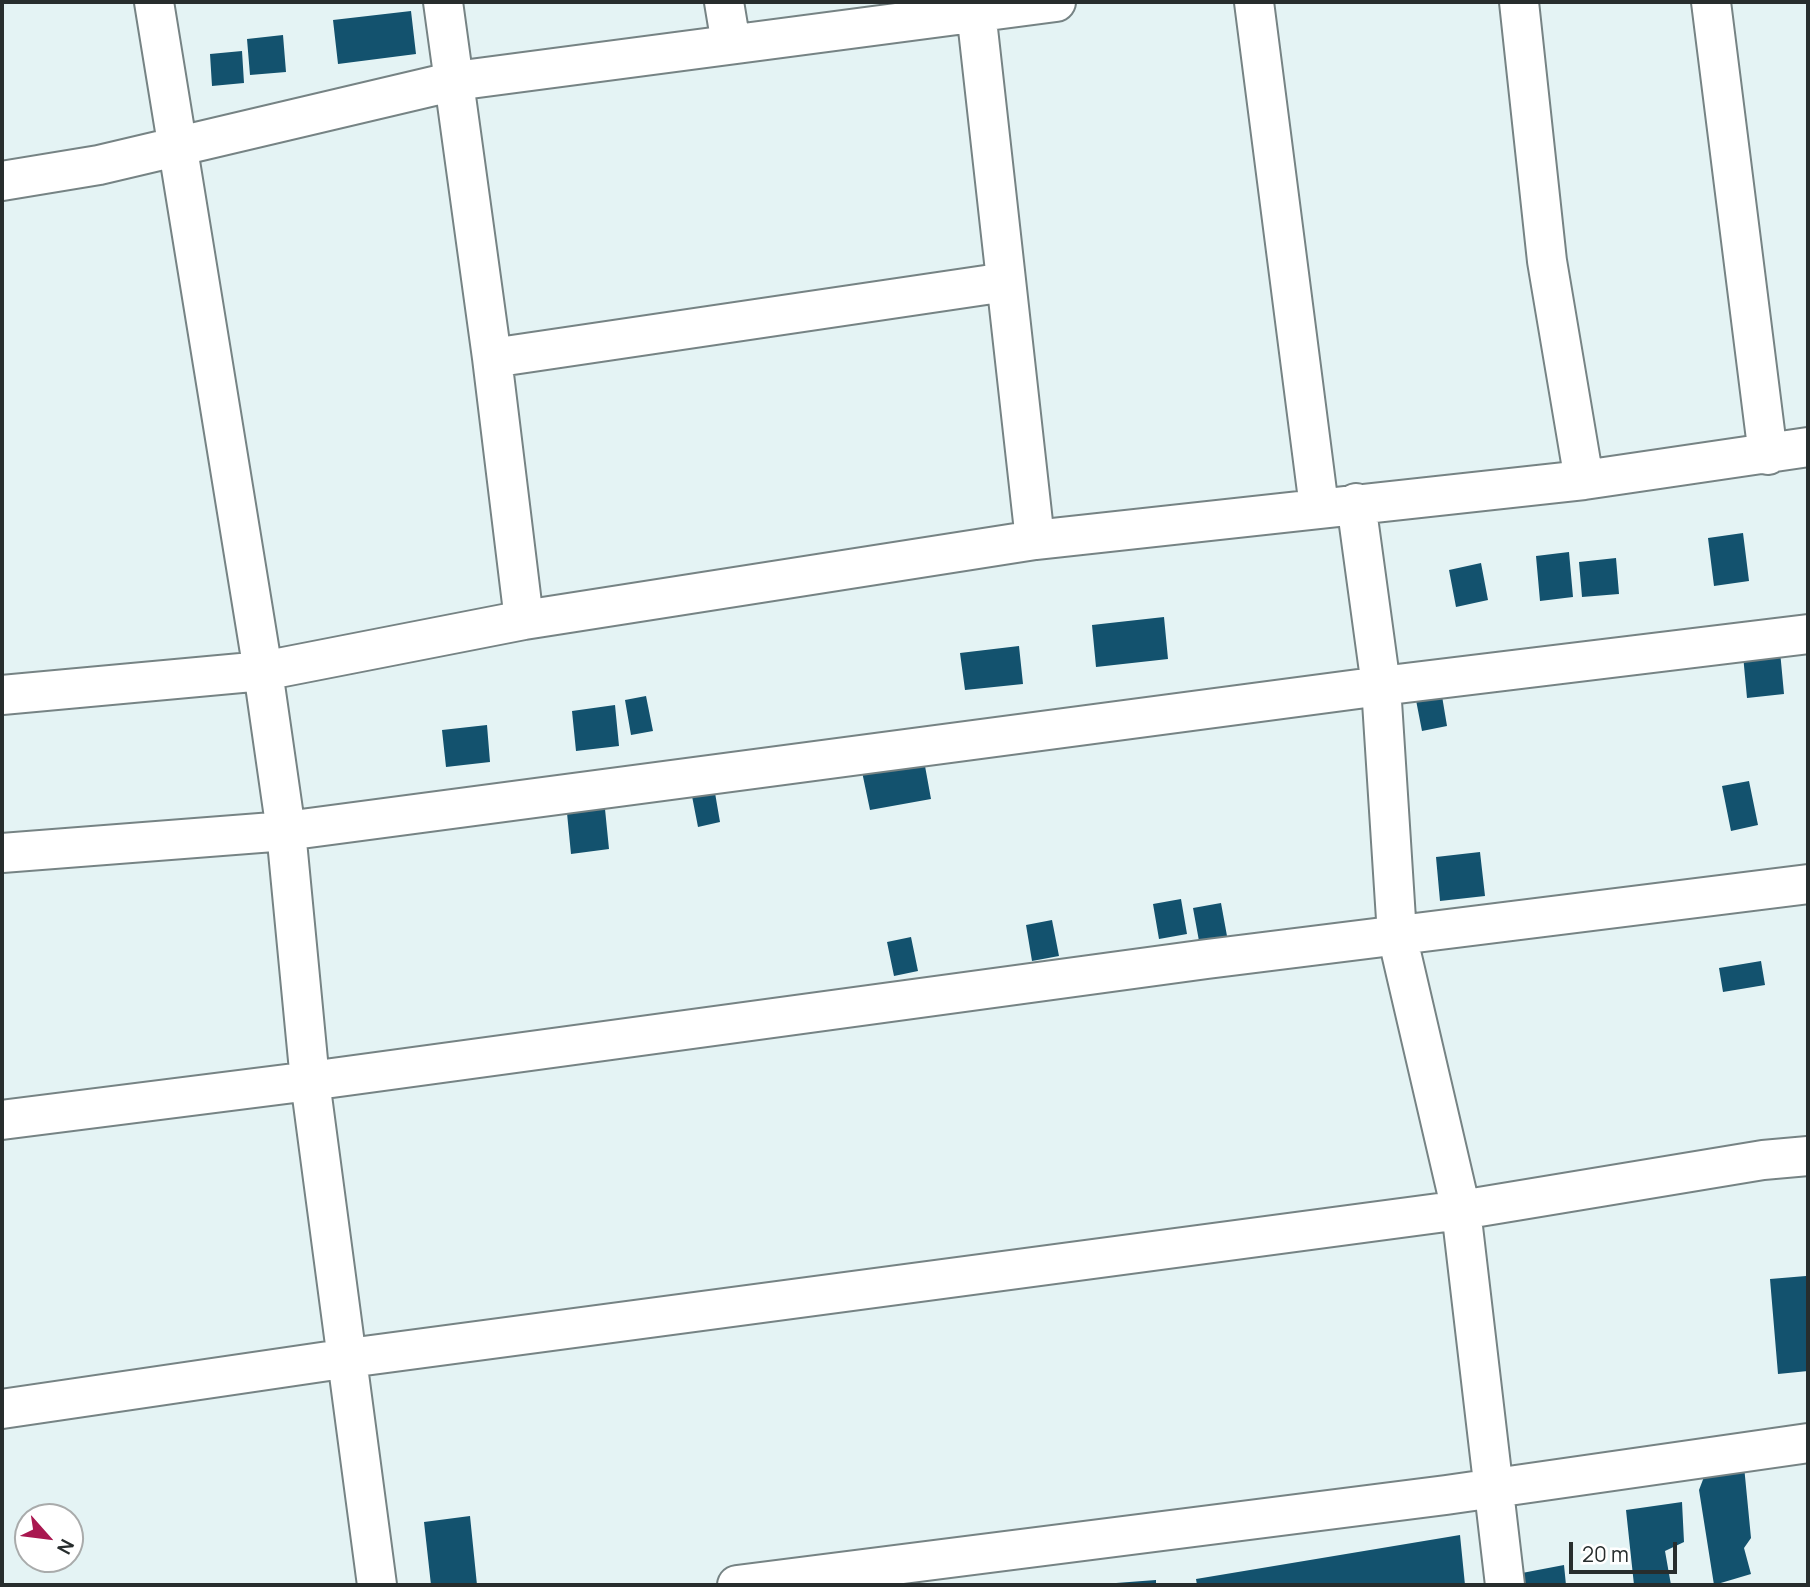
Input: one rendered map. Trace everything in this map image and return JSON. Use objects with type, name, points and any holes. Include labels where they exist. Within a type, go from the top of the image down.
[{"type":"street","points":[[154,2],[263,671],[286,831],[310,1081],[349,1358],[377,1585]]},
{"type":"street","points":[[443,2],[492,359],[524,620]]},
{"type":"street","points":[[724,2],[731,44]]},
{"type":"street","points":[[2,181],[99,165],[178,144],[455,81],[731,44],[976,7],[1056,2]]},
{"type":"street","points":[[1254,2],[1338,505],[1381,686],[1397,935],[1461,1210],[1506,1585]]},
{"type":"street","points":[[1520,2],[1547,261],[1584,480]]},
{"type":"street","points":[[1711,2],[1768,455]]},
{"type":"street","points":[[976,7],[1035,540]]},
{"type":"street","points":[[492,359],[1006,282]]},
{"type":"street","points":[[2,695],[263,671],[524,620],[1035,540],[1584,480],[1808,447]]},
{"type":"street","points":[[2,853],[286,831],[1381,686],[1808,634]]},
{"type":"street","points":[[2,1120],[1397,935],[1808,884]]},
{"type":"street","points":[[2,1409],[349,1358],[1461,1210],[1763,1160],[1808,1156]]},
{"type":"street","points":[[737,1585],[1495,1489],[1808,1443]]},
{"type":"building","points":[[411,11],[416,54],[338,64],[333,20]]},
{"type":"building","points":[[283,35],[286,72],[250,75],[247,39]]},
{"type":"building","points":[[242,51],[244,83],[212,86],[210,54]]},
{"type":"building","points":[[1743,533],[1749,581],[1714,586],[1708,538]]},
{"type":"building","points":[[1569,552],[1573,597],[1540,601],[1536,556]]},
{"type":"building","points":[[1616,558],[1619,594],[1582,597],[1579,562]]},
{"type":"building","points":[[1481,563],[1488,600],[1456,607],[1449,570]]},
{"type":"building","points":[[1164,617],[1168,659],[1096,667],[1092,625]]},
{"type":"building","points":[[1019,646],[1023,684],[965,690],[960,653]]},
{"type":"building","points":[[1780,651],[1784,694],[1747,698],[1743,655]]},
{"type":"building","points":[[1441,690],[1447,726],[1422,731],[1415,695]]},
{"type":"building","points":[[646,696],[653,731],[631,735],[625,700]]},
{"type":"building","points":[[615,705],[619,746],[576,751],[572,711]]},
{"type":"building","points":[[487,725],[490,762],[446,767],[442,730]]},
{"type":"building","points":[[923,755],[931,799],[870,810],[861,767]]},
{"type":"building","points":[[1749,781],[1758,825],[1731,831],[1722,786]]},
{"type":"building","points":[[714,787],[720,822],[698,827],[691,791]]},
{"type":"building","points":[[605,809],[609,849],[571,854],[567,813]]},
{"type":"building","points":[[1480,852],[1485,896],[1440,901],[1436,857]]},
{"type":"building","points":[[1181,899],[1187,934],[1159,939],[1153,904]]},
{"type":"building","points":[[1221,903],[1227,936],[1199,941],[1193,908]]},
{"type":"building","points":[[1052,920],[1059,956],[1032,961],[1026,925]]},
{"type":"building","points":[[911,937],[918,971],[894,976],[887,942]]},
{"type":"building","points":[[1761,961],[1765,985],[1723,992],[1719,968]]},
{"type":"building","points":[[1806,1276],[1808,1371],[1778,1374],[1770,1279]]},
{"type":"building","points":[[1744,1466],[1751,1538],[1744,1548],[1751,1574],[1714,1585],[1699,1490],[1707,1469]]},
{"type":"building","points":[[1682,1502],[1684,1542],[1665,1551],[1671,1585],[1634,1585],[1626,1510]]},
{"type":"building","points":[[470,1516],[477,1585],[431,1585],[424,1522]]},
{"type":"building","points":[[1460,1535],[1465,1585],[1197,1585],[1196,1579]]},
{"type":"building","points":[[1564,1565],[1566,1585],[1523,1585],[1522,1573]]},
{"type":"building","points":[[1156,1580],[1156,1585],[1116,1585],[1116,1583]]}]
